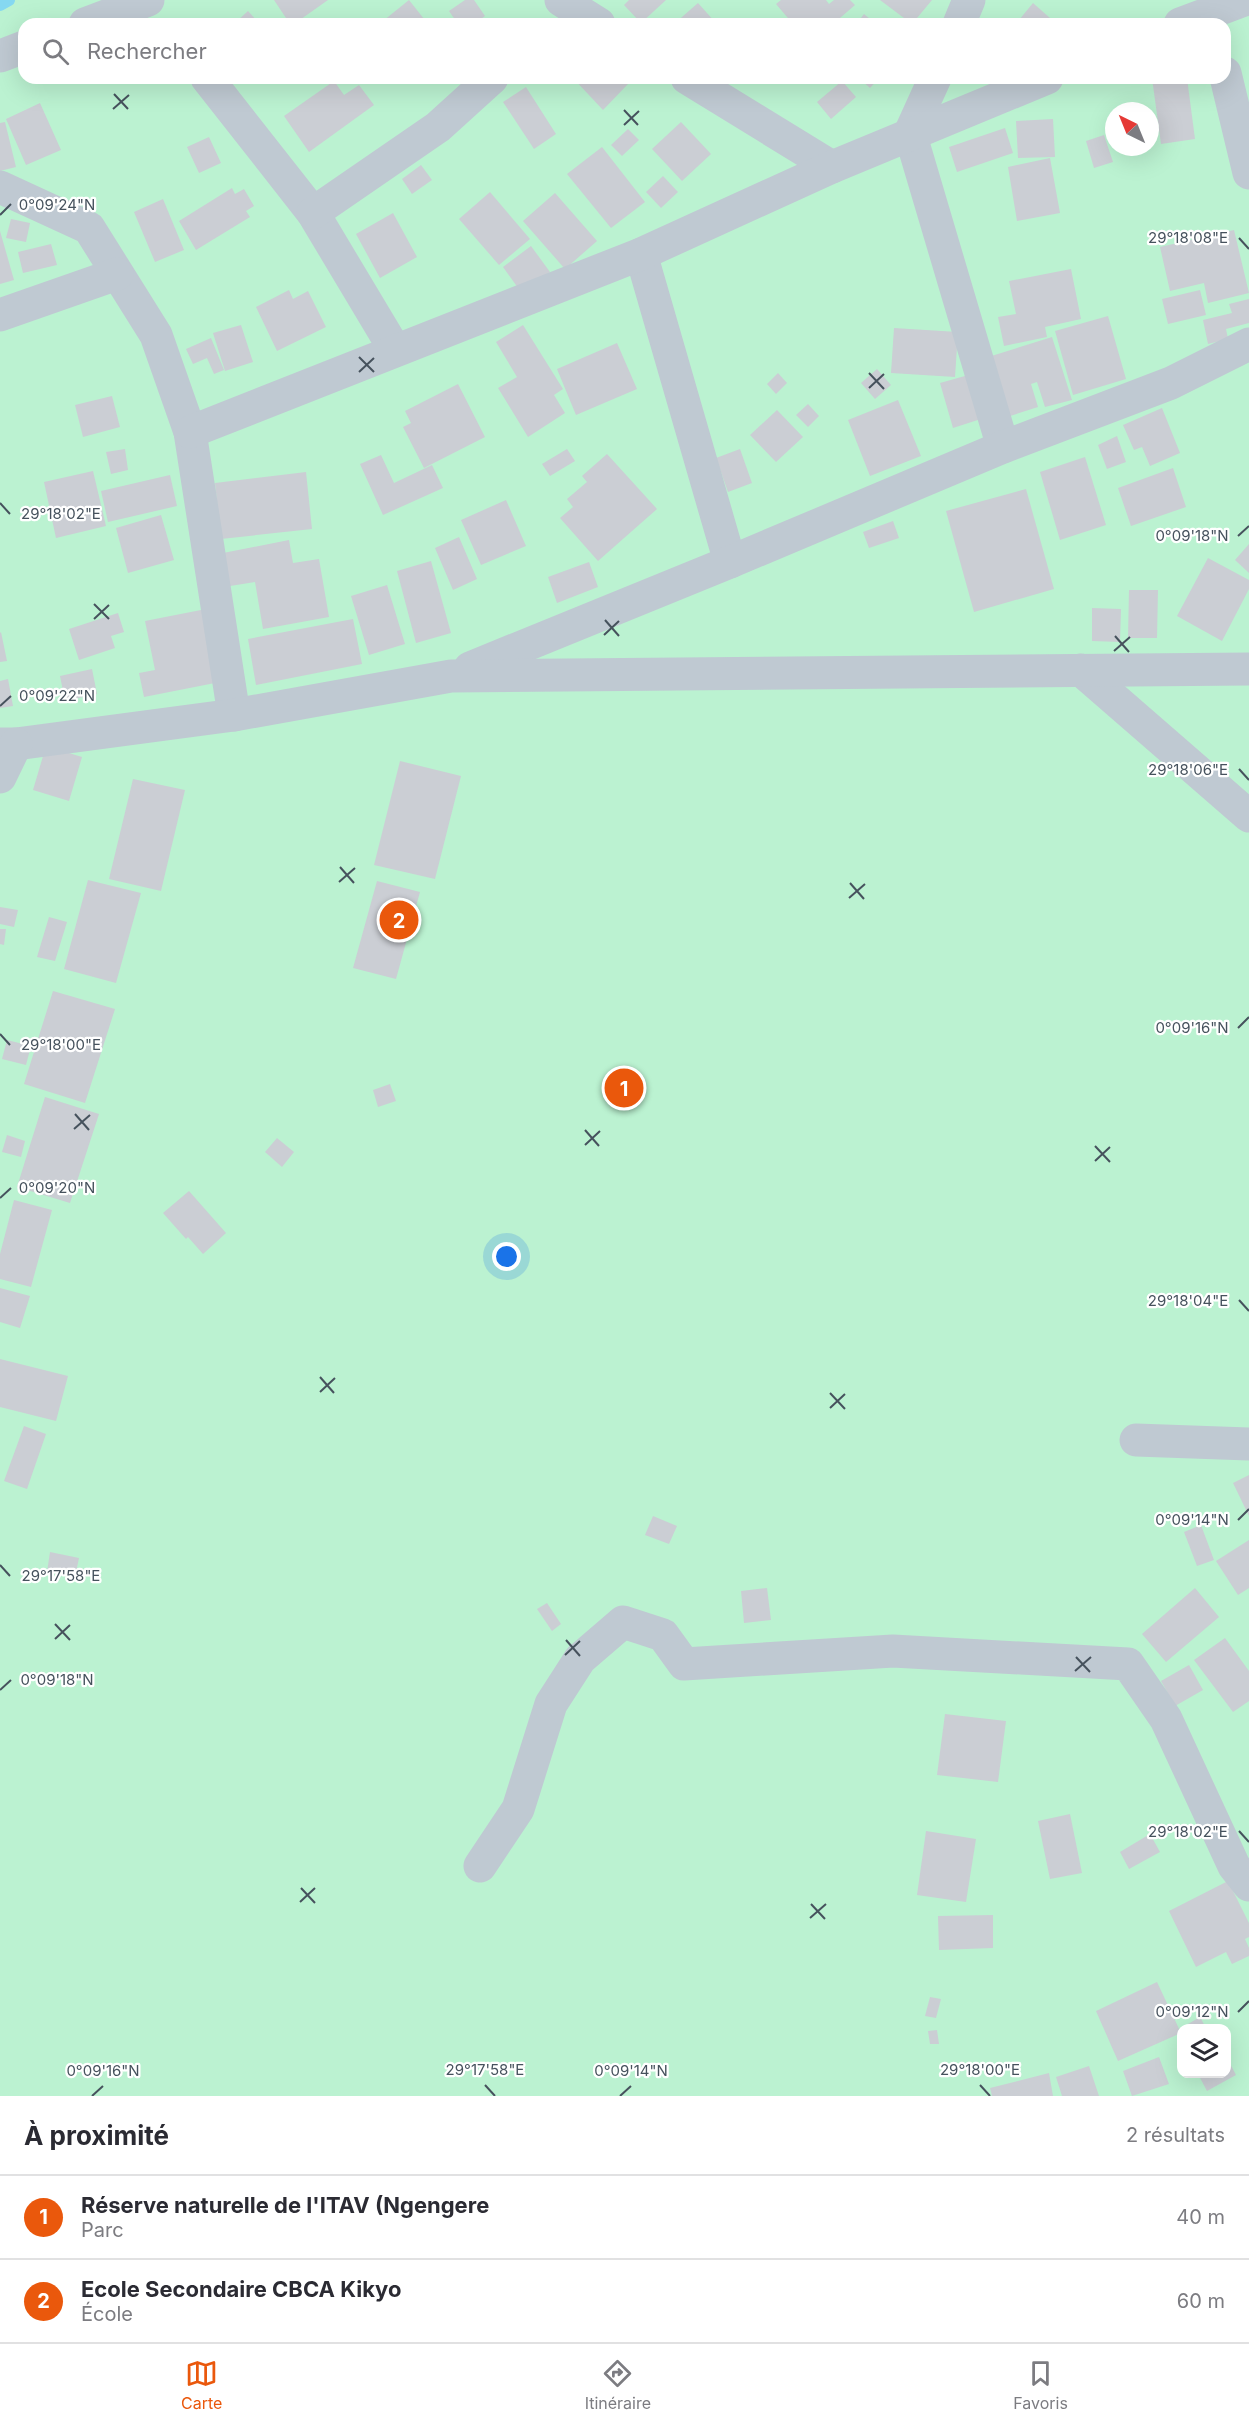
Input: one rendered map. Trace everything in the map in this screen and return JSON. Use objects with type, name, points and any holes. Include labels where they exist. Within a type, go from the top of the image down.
[{"type":"street","points":[[962,18],[969,0]]},
{"type":"street","points":[[1205,12],[1244,0]]},
{"type":"street","points":[[565,7],[587,18]]},
{"type":"street","points":[[110,18],[153,8]]},
{"type":"street","points":[[0,56],[18,49]]},
{"type":"street","points":[[212,84],[313,213],[395,350]]},
{"type":"street","points":[[313,213],[438,127],[485,84]]},
{"type":"street","points":[[697,84],[832,167]]},
{"type":"street","points":[[932,84],[910,133],[1003,447]]},
{"type":"street","points":[[190,432],[641,254],[910,133],[1032,84]]},
{"type":"street","points":[[1227,84],[1249,174]]},
{"type":"street","points":[[0,187],[89,228],[156,335],[190,432],[234,715]]},
{"type":"street","points":[[641,254],[730,562]]},
{"type":"street","points":[[0,315],[117,274]]},
{"type":"street","points":[[451,676],[1003,447],[1171,383],[1249,344]]},
{"type":"street","points":[[0,777],[8,744],[234,715],[451,676],[1249,669]]},
{"type":"street","points":[[1081,670],[1249,816]]},
{"type":"street","points":[[1136,1440],[1249,1444]]},
{"type":"street","points":[[480,1866],[518,1809],[551,1704],[580,1659],[623,1622],[663,1635],[684,1664],[893,1651],[1128,1664],[1166,1719],[1233,1866],[1249,1885]]},
{"type":"green space","points":[[0,0],[1249,0],[1249,2096],[0,2096]]},
{"type":"building","points":[[274,0],[328,0],[302,18],[286,18]]},
{"type":"building","points":[[409,0],[423,18],[387,18]]},
{"type":"building","points":[[465,0],[474,0],[485,16],[482,18],[454,18],[449,11]]},
{"type":"building","points":[[629,0],[666,0],[646,18],[636,18],[624,5]]},
{"type":"building","points":[[781,0],[826,0],[829,4],[834,0],[850,0],[855,5],[840,18],[788,18],[776,4]]},
{"type":"building","points":[[880,0],[932,0],[917,18],[904,18]]},
{"type":"building","points":[[698,3],[711,18],[681,18]]},
{"type":"building","points":[[1033,3],[1050,18],[1021,18]]},
{"type":"building","points":[[248,11],[254,18],[240,18]]},
{"type":"building","points":[[330,84],[336,84],[344,95],[359,85],[374,105],[309,152],[284,116]]},
{"type":"building","points":[[579,84],[628,84],[603,110]]},
{"type":"building","points":[[838,84],[845,84],[856,97],[831,119],[817,102]]},
{"type":"building","points":[[1153,84],[1188,84],[1195,139],[1161,144],[1159,102],[1155,102]]},
{"type":"building","points":[[526,87],[556,134],[534,149],[503,102]]},
{"type":"building","points":[[40,103],[61,150],[26,165],[6,119]]},
{"type":"building","points":[[1053,119],[1055,157],[1018,158],[1016,121]]},
{"type":"building","points":[[5,122],[16,167],[0,171],[0,123]]},
{"type":"building","points":[[681,122],[711,154],[682,181],[652,149]]},
{"type":"building","points":[[1005,128],[1013,153],[957,172],[949,147]]},
{"type":"building","points":[[628,129],[639,140],[622,156],[611,145]]},
{"type":"building","points":[[1104,135],[1105,156],[1111,156],[1113,162],[1094,168],[1086,141]]},
{"type":"building","points":[[209,137],[221,163],[199,173],[187,147]]},
{"type":"building","points":[[602,147],[645,202],[611,228],[567,174]]},
{"type":"building","points":[[1050,158],[1060,213],[1017,221],[1008,167]]},
{"type":"building","points":[[421,165],[432,180],[412,194],[402,179]]},
{"type":"building","points":[[663,176],[678,192],[661,208],[646,192]]},
{"type":"building","points":[[232,188],[235,194],[244,189],[254,206],[246,211],[250,217],[196,250],[179,221]]},
{"type":"building","points":[[490,192],[530,239],[499,265],[459,219]]},
{"type":"building","points":[[555,193],[597,241],[565,269],[523,221]]},
{"type":"building","points":[[163,199],[184,250],[155,262],[134,212]]},
{"type":"building","points":[[393,213],[417,257],[380,278],[356,234]]},
{"type":"building","points":[[11,219],[30,223],[26,242],[6,238]]},
{"type":"building","points":[[1234,230],[1249,293],[1208,303],[1204,283],[1170,291],[1160,247]]},
{"type":"building","points":[[0,231],[14,280],[0,284]]},
{"type":"building","points":[[51,244],[57,265],[23,273],[18,252]]},
{"type":"building","points":[[531,246],[550,272],[521,292],[503,267]]},
{"type":"building","points":[[1071,269],[1081,319],[1045,327],[1047,337],[1004,346],[998,317],[1016,314],[1009,281]]},
{"type":"building","points":[[289,290],[293,299],[308,291],[326,327],[277,351],[256,307]]},
{"type":"building","points":[[1200,290],[1206,315],[1168,324],[1162,299]]},
{"type":"building","points":[[1249,299],[1249,323],[1226,329],[1228,339],[1208,344],[1203,320],[1232,313],[1229,304]]},
{"type":"building","points":[[1108,316],[1126,379],[1073,395],[1055,331]]},
{"type":"building","points":[[241,325],[253,362],[225,371],[213,333]]},
{"type":"building","points":[[523,325],[563,389],[554,395],[565,413],[528,437],[498,388],[517,377],[496,342]]},
{"type":"building","points":[[894,328],[958,332],[955,377],[891,373]]},
{"type":"building","points":[[1052,337],[1072,400],[1045,407],[1037,382],[1031,384],[1038,407],[1004,418],[985,358]]},
{"type":"building","points":[[211,338],[224,370],[214,374],[207,358],[193,364],[186,349]]},
{"type":"building","points":[[617,343],[637,389],[576,415],[557,369]]},
{"type":"building","points":[[877,369],[891,385],[875,399],[861,383]]},
{"type":"building","points":[[778,373],[787,383],[776,394],[767,384]]},
{"type":"building","points":[[972,374],[984,418],[953,428],[940,383]]},
{"type":"building","points":[[458,384],[485,437],[424,468],[403,427],[411,423],[405,411]]},
{"type":"building","points":[[112,396],[120,427],[83,437],[75,405]]},
{"type":"building","points":[[898,400],[921,456],[870,476],[848,420]]},
{"type":"building","points":[[808,404],[819,416],[808,427],[796,415]]},
{"type":"building","points":[[1162,408],[1180,453],[1150,466],[1142,447],[1134,450],[1123,425]]},
{"type":"building","points":[[777,410],[803,437],[776,462],[750,435]]},
{"type":"building","points":[[1117,436],[1126,462],[1107,469],[1098,445]]},
{"type":"building","points":[[125,449],[128,470],[111,474],[106,452]]},
{"type":"building","points":[[567,449],[575,461],[550,476],[542,464]]},
{"type":"building","points":[[740,449],[752,483],[728,492],[716,458]]},
{"type":"building","points":[[607,454],[657,509],[598,561],[560,518],[573,507],[567,499],[587,482],[582,476]]},
{"type":"building","points":[[381,455],[394,483],[432,465],[443,488],[383,515],[360,464]]},
{"type":"building","points":[[1085,457],[1106,525],[1060,540],[1040,472]]},
{"type":"building","points":[[1173,468],[1186,507],[1131,526],[1118,488]]},
{"type":"building","points":[[93,471],[106,526],[56,538],[44,482]]},
{"type":"building","points":[[306,472],[312,529],[221,539],[215,483]]},
{"type":"building","points":[[170,475],[177,506],[108,522],[101,491]]},
{"type":"building","points":[[1026,489],[1054,589],[974,612],[946,511]]},
{"type":"building","points":[[506,500],[526,546],[481,565],[461,520]]},
{"type":"building","points":[[161,515],[174,560],[128,573],[116,528]]},
{"type":"building","points":[[893,521],[899,538],[869,548],[863,532]]},
{"type":"building","points":[[459,537],[477,579],[453,590],[435,548]]},
{"type":"building","points":[[289,540],[293,563],[319,559],[329,617],[263,629],[255,582],[230,586],[223,553]]},
{"type":"building","points":[[1249,544],[1249,573],[1235,560]]},
{"type":"building","points":[[1208,558],[1249,580],[1249,589],[1222,641],[1177,616]]},
{"type":"building","points":[[431,561],[451,633],[416,643],[397,571]]},
{"type":"building","points":[[589,562],[598,587],[557,603],[548,577]]},
{"type":"building","points":[[387,585],[405,644],[369,655],[351,596]]},
{"type":"building","points":[[1129,590],[1158,590],[1157,638],[1128,638]]},
{"type":"building","points":[[1092,608],[1121,609],[1120,642],[1092,641]]},
{"type":"building","points":[[206,609],[220,682],[144,697],[139,673],[155,670],[145,621]]},
{"type":"building","points":[[118,613],[124,632],[111,636],[115,648],[79,660],[69,629]]},
{"type":"building","points":[[353,619],[362,664],[256,685],[248,639]]},
{"type":"building","points":[[0,633],[7,661],[0,662]]},
{"type":"building","points":[[92,669],[97,694],[65,701],[60,676]]},
{"type":"building","points":[[8,679],[13,706],[0,708],[0,681]]},
{"type":"building","points":[[46,746],[82,757],[69,801],[33,790]]},
{"type":"building","points":[[400,761],[461,776],[435,879],[374,865]]},
{"type":"building","points":[[133,779],[185,790],[161,891],[109,879]]},
{"type":"building","points":[[88,880],[141,893],[116,983],[64,969]]},
{"type":"building","points":[[377,881],[420,892],[396,979],[353,968]]},
{"type":"building","points":[[0,907],[18,910],[14,927],[0,924]]},
{"type":"building","points":[[49,917],[67,922],[55,961],[37,957]]},
{"type":"building","points":[[0,929],[6,929],[4,945],[0,944]]},
{"type":"building","points":[[53,991],[115,1009],[85,1103],[24,1084]]},
{"type":"building","points":[[7,1040],[31,1046],[26,1065],[2,1059]]},
{"type":"building","points":[[390,1084],[396,1101],[378,1107],[373,1090]]},
{"type":"building","points":[[45,1097],[99,1114],[70,1203],[17,1187]]},
{"type":"building","points":[[7,1135],[25,1141],[21,1157],[2,1152]]},
{"type":"building","points":[[277,1138],[294,1152],[282,1167],[265,1152]]},
{"type":"building","points":[[189,1191],[226,1233],[203,1254],[163,1213]]},
{"type":"building","points":[[14,1200],[52,1210],[31,1287],[0,1279],[0,1254]]},
{"type":"building","points":[[0,1288],[30,1296],[20,1328],[0,1322]]},
{"type":"building","points":[[0,1359],[68,1376],[56,1421],[0,1407]]},
{"type":"building","points":[[24,1426],[46,1434],[27,1489],[4,1481]]},
{"type":"building","points":[[1249,1475],[1249,1516],[1233,1483]]},
{"type":"building","points":[[653,1516],[677,1526],[669,1544],[645,1535]]},
{"type":"building","points":[[1201,1525],[1214,1560],[1197,1566],[1184,1532]]},
{"type":"building","points":[[1249,1540],[1249,1588],[1238,1595],[1216,1561]]},
{"type":"building","points":[[50,1552],[79,1558],[75,1577],[47,1572]]},
{"type":"building","points":[[767,1588],[771,1620],[744,1623],[741,1591]]},
{"type":"building","points":[[1195,1588],[1219,1617],[1166,1662],[1142,1634]]},
{"type":"building","points":[[547,1603],[561,1624],[552,1631],[537,1609]]},
{"type":"building","points":[[1225,1638],[1249,1671],[1249,1701],[1233,1712],[1194,1660]]},
{"type":"building","points":[[1189,1665],[1203,1690],[1175,1706],[1161,1681]]},
{"type":"building","points":[[945,1714],[1006,1721],[998,1782],[937,1775]]},
{"type":"building","points":[[1070,1814],[1082,1873],[1050,1879],[1038,1821]]},
{"type":"building","points":[[926,1831],[976,1839],[966,1902],[917,1895]]},
{"type":"building","points":[[1150,1834],[1160,1852],[1129,1869],[1120,1852]]},
{"type":"building","points":[[1228,1881],[1249,1923],[1249,1937],[1245,1939],[1249,1948],[1249,1956],[1232,1964],[1226,1952],[1196,1967],[1169,1911]]},
{"type":"building","points":[[993,1915],[993,1948],[939,1950],[938,1916]]},
{"type":"building","points":[[1157,1982],[1177,2024],[1177,2035],[1118,2061],[1096,2011]]},
{"type":"building","points":[[930,1997],[941,1999],[936,2018],[925,2016]]},
{"type":"building","points":[[1200,2017],[1204,2024],[1188,2024]]},
{"type":"building","points":[[937,2030],[939,2044],[930,2044],[928,2031]]},
{"type":"building","points":[[1159,2057],[1169,2084],[1132,2096],[1123,2071]]},
{"type":"building","points":[[1089,2066],[1099,2096],[1062,2096],[1056,2077]]},
{"type":"building","points":[[1231,2066],[1236,2075],[1231,2078]]},
{"type":"building","points":[[1049,2073],[1053,2096],[992,2096],[990,2088]]},
{"type":"building","points":[[1200,2078],[1231,2078],[1207,2091]]},
{"type":"waterway","points":[[0,5],[9,0]]},
{"type":"place","name":"Ecole Secondaire CBCA Kikyo","points":[[399,920]]},
{"type":"place","name":"Réserve naturelle de l'ITAV (Ngengere","points":[[624,1088]]}]
